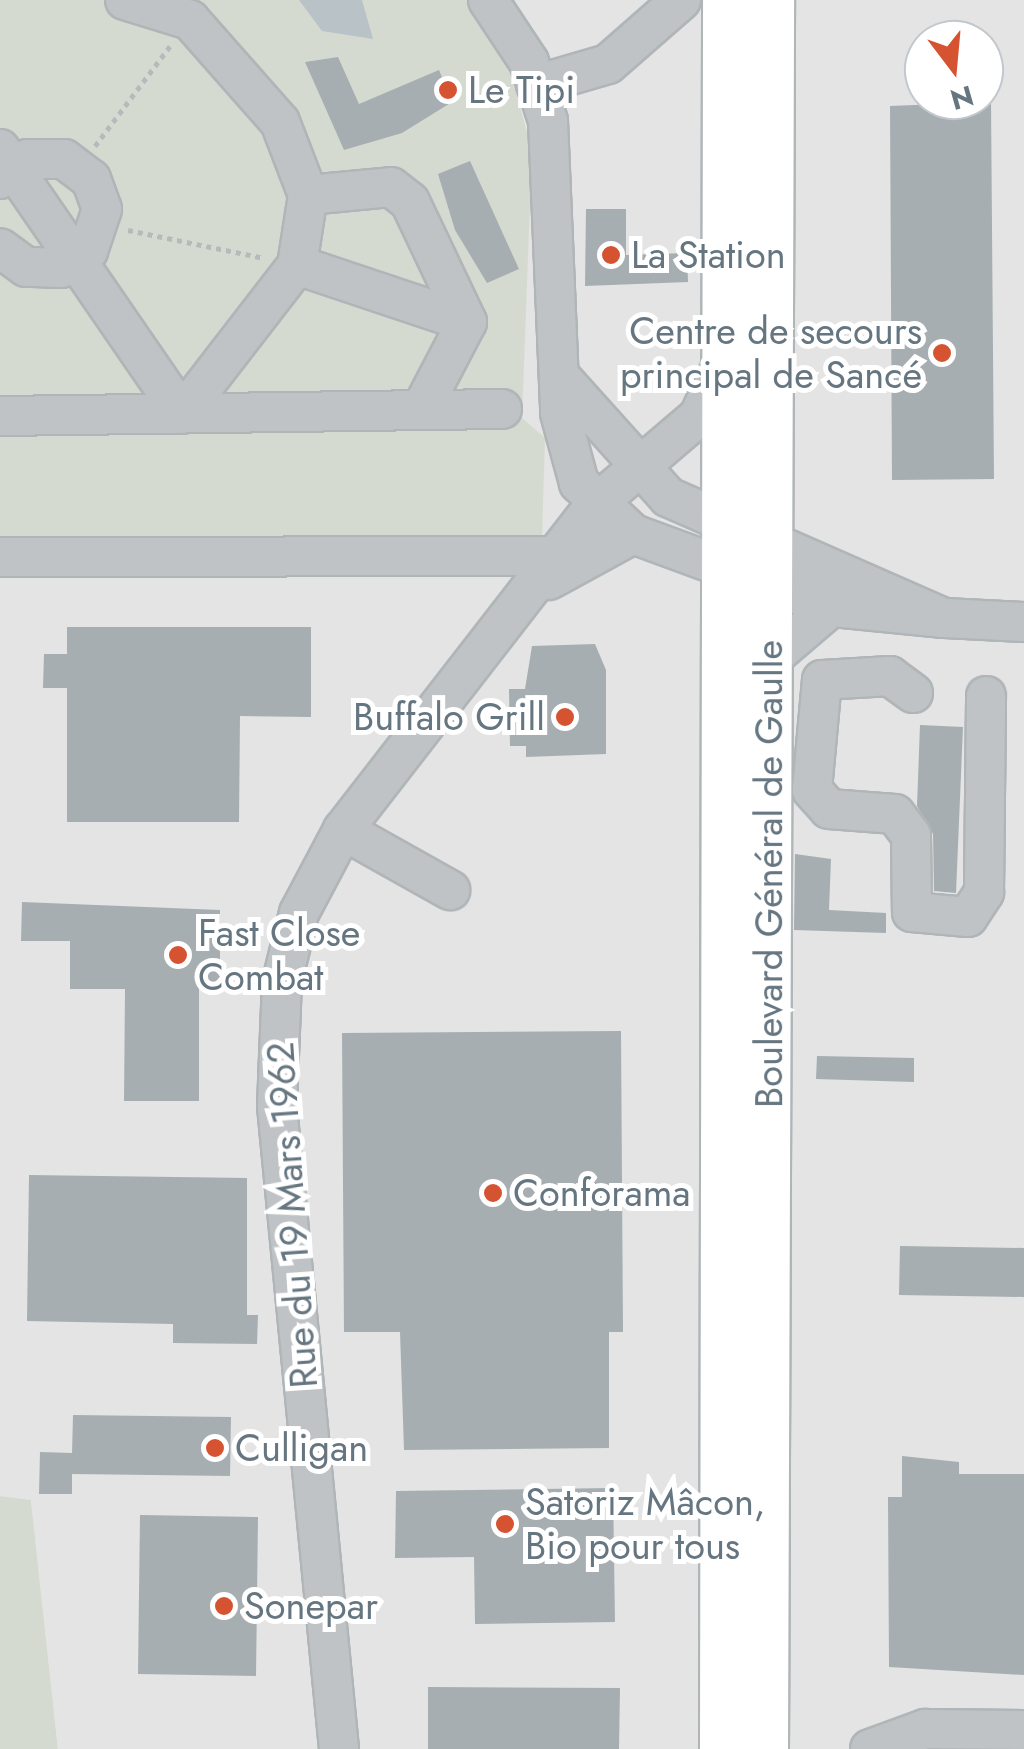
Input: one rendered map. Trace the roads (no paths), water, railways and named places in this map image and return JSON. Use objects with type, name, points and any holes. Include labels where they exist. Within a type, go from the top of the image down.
[{"type":"main road","name":"Boulevard Général de Gaulle","points":[[724,1749],[728,0]]},
{"type":"main road","name":"Boulevard Général de Gaulle","points":[[764,1749],[772,567],[770,0]]},
{"type":"street","points":[[125,0],[198,10],[280,122],[308,195],[297,264],[182,414]]},
{"type":"street","points":[[488,0],[536,85],[548,121],[564,381],[560,413],[579,483],[596,504],[633,534],[727,553],[944,618]]},
{"type":"street","points":[[536,85],[608,64],[682,0]]},
{"type":"street","points":[[772,144],[794,0]]},
{"type":"street","points":[[0,248],[44,271],[78,260],[101,225],[99,193],[79,168],[46,156],[4,165],[78,260],[182,414]]},
{"type":"street","points":[[308,195],[391,187],[410,202],[466,322]]},
{"type":"street","points":[[297,264],[466,322]]},
{"type":"street","points":[[421,410],[466,322]]},
{"type":"street","name":"Rue du 19 Mars 1962","points":[[340,1749],[276,1045],[298,913],[344,830],[552,570],[596,504],[641,472],[700,416],[728,352]]},
{"type":"street","points":[[564,381],[641,472],[727,553]]},
{"type":"street","points":[[0,416],[502,410]]},
{"type":"street","points":[[633,534],[641,472]]},
{"type":"street","name":"Rue du 19 Mars 1962","points":[[552,570],[633,534]]},
{"type":"street","points":[[0,557],[552,570]]},
{"type":"street","points":[[772,567],[831,607],[1024,622]]},
{"type":"street","points":[[770,660],[831,607]]},
{"type":"street","points":[[913,693],[890,676],[822,680],[812,790],[829,809],[895,814],[910,834],[912,912],[968,917],[984,892],[986,696]]},
{"type":"street","points":[[344,830],[450,890]]},
{"type":"street","points":[[870,1749],[926,1730],[1024,1730]]},
{"type":"place","name":"Le Tipi","points":[[448,90]]},
{"type":"place","name":"La Station","points":[[611,255]]},
{"type":"place","name":"Centre de secours principal de Sancé","points":[[942,353]]},
{"type":"place","name":"Buffalo Grill","points":[[565,717]]},
{"type":"place","name":"Fast Close Combat","points":[[178,955]]},
{"type":"place","name":"Conforama","points":[[493,1193]]},
{"type":"place","name":"Culligan","points":[[215,1448]]},
{"type":"place","name":"Satoriz Mâcon, Bio pour tous","points":[[505,1524]]},
{"type":"place","name":"Sonepar","points":[[224,1606]]}]
